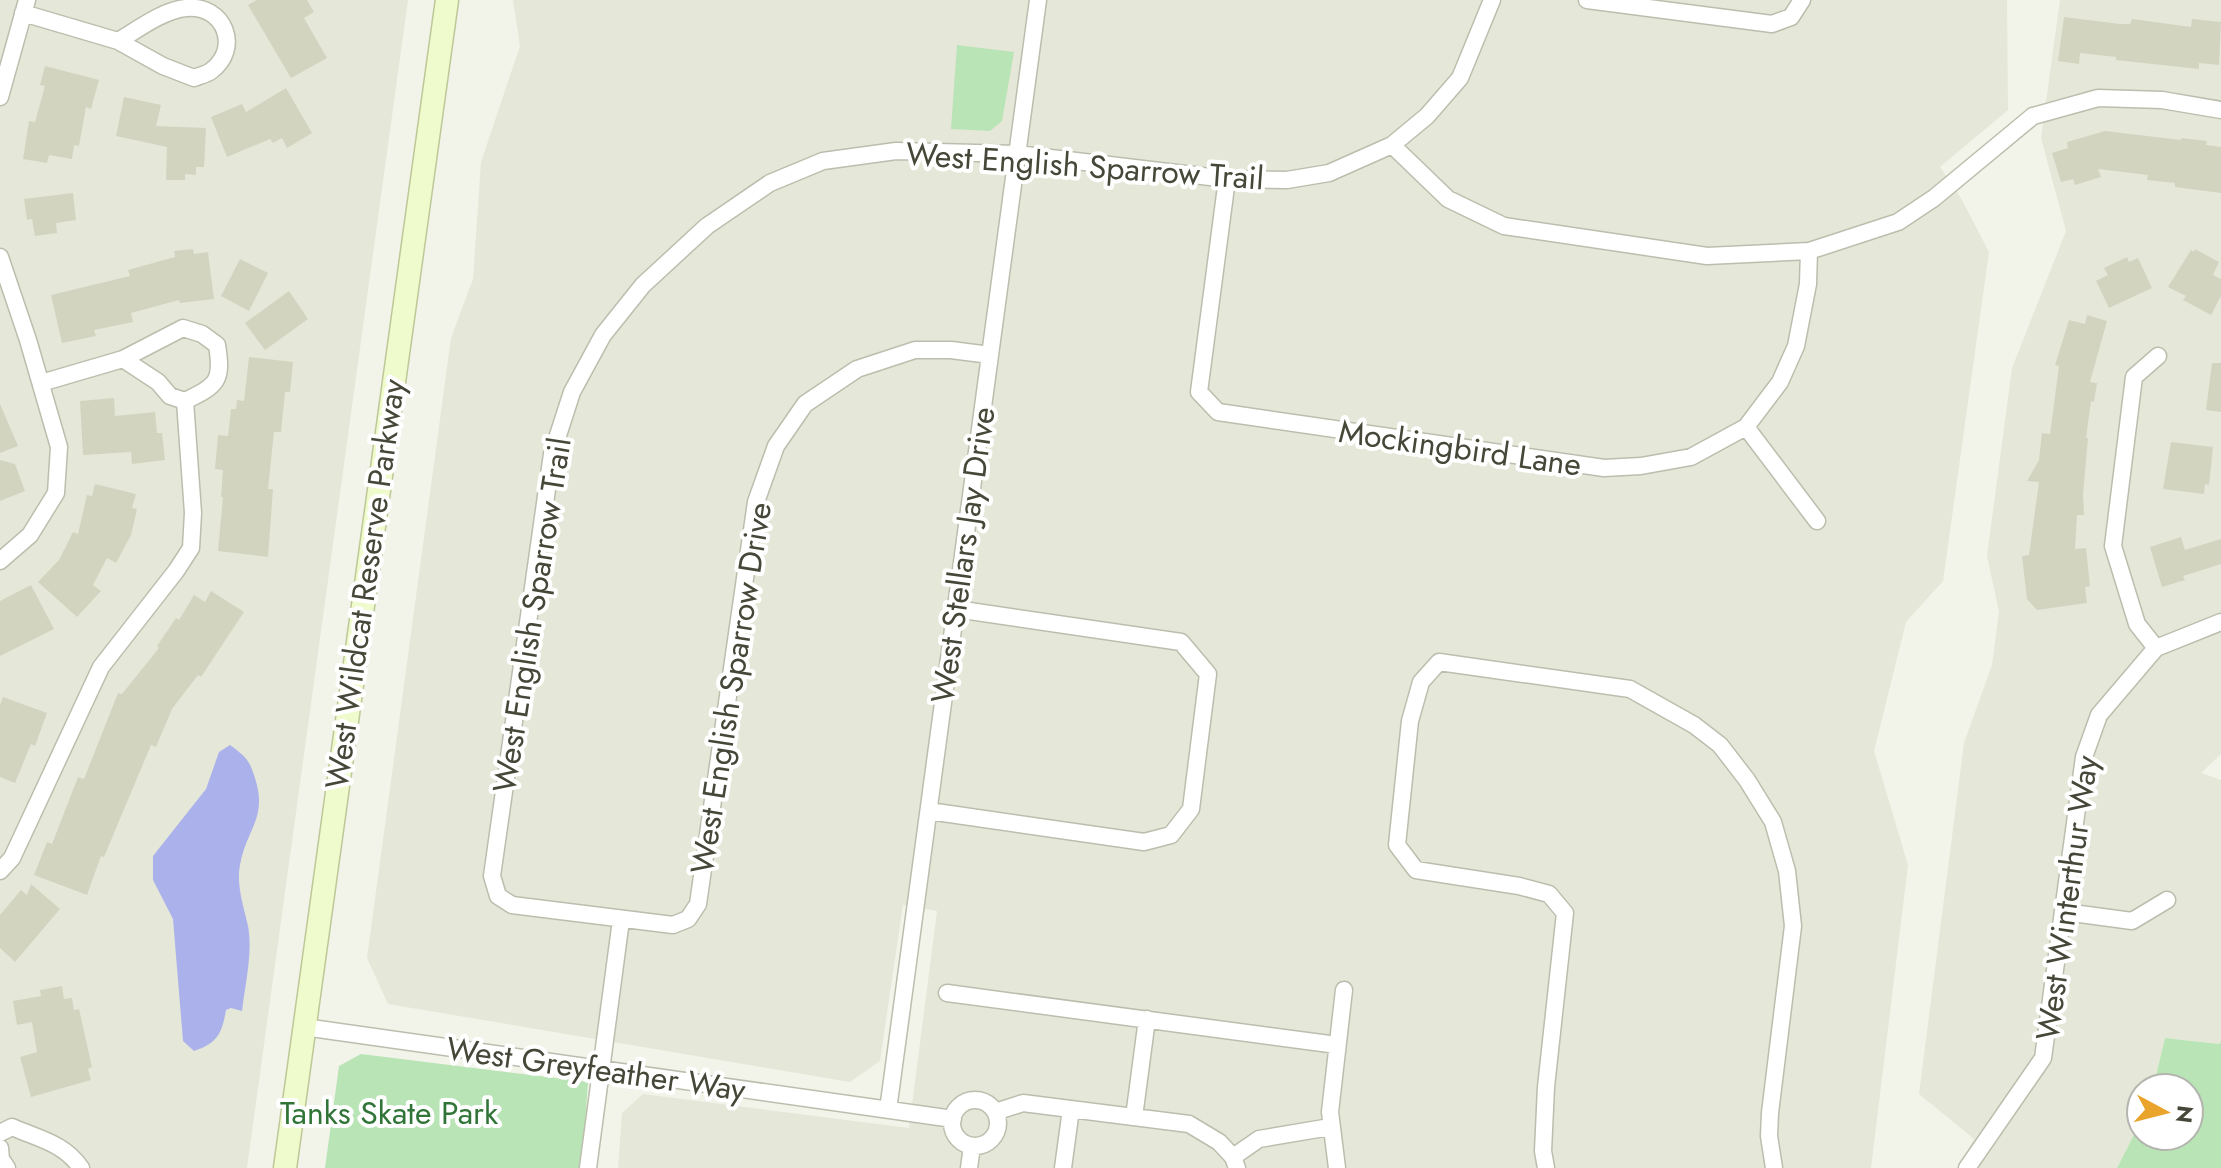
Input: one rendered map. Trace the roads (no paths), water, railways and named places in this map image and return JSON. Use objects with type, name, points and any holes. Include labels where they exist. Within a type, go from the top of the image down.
[{"type":"main road","name":"West Wildcat Reserve Parkway","points":[[285,1168],[447,0]]},
{"type":"street","name":"West Stellars Jay Drive","points":[[888,1110],[1038,0]]},
{"type":"street","name":"West English Sparrow Trail","points":[[621,920],[512,905],[498,896],[492,876],[552,454],[572,392],[603,335],[643,285],[707,226],[770,183],[823,161],[896,151],[1017,154],[1227,179],[1287,180],[1329,173],[1392,145],[1427,116],[1460,78],[1492,0]]},
{"type":"street","points":[[1587,0],[1772,24],[1791,17],[1802,0]]},
{"type":"street","points":[[0,97],[25,7],[118,41],[163,66],[194,78],[211,71],[224,56],[228,38],[222,21],[215,15],[207,10],[185,8],[165,15],[118,41]]},
{"type":"street","points":[[1392,145],[1448,199],[1504,226],[1707,256],[1809,251],[1898,222],[1934,198],[2033,116],[2098,98],[2162,100],[2221,110]]},
{"type":"street","name":"Mockingbird Lane","points":[[1227,179],[1199,392],[1218,412],[1604,468],[1641,466],[1691,457],[1746,427],[1780,382],[1796,346],[1808,284],[1809,251]]},
{"type":"street","points":[[0,257],[59,447],[56,493],[30,535],[0,561]]},
{"type":"street","points":[[41,383],[123,359],[183,328],[202,334],[217,345],[219,378],[205,391],[185,401],[170,396],[158,382],[123,359]]},
{"type":"street","name":"West English Sparrow Drive","points":[[621,920],[673,925],[688,919],[698,904],[756,502],[776,446],[805,404],[857,369],[915,350],[990,355]]},
{"type":"street","points":[[2156,648],[2137,624],[2113,546],[2134,377],[2158,356]]},
{"type":"street","points":[[0,871],[12,858],[101,667],[191,548],[193,513],[185,401]]},
{"type":"street","points":[[1746,427],[1817,521]]},
{"type":"street","points":[[929,811],[1144,842],[1171,835],[1191,809],[1208,674],[1181,642],[956,609]]},
{"type":"street","name":"West Winterthur Way","points":[[1967,1168],[2043,1058],[2084,757],[2099,715],[2156,648],[2221,622]]},
{"type":"street","points":[[1546,1168],[1543,1151],[1546,1087],[1565,913],[1549,894],[1519,886],[1416,870],[1397,845],[1410,721],[1421,682],[1439,662],[1630,689],[1720,745],[1747,780],[1773,822],[1787,871],[1793,926],[1770,1113],[1769,1136],[1774,1168]]},
{"type":"street","points":[[2065,912],[2132,921],[2167,900]]},
{"type":"street","points":[[588,1168],[621,920]]},
{"type":"street","points":[[1337,1168],[1330,1127],[1344,990]]},
{"type":"street","points":[[947,993],[1337,1045]]},
{"type":"street","points":[[1134,1117],[1147,1019]]},
{"type":"street","name":"West Greyfeather Way","points":[[304,1027],[953,1119]]},
{"type":"street","points":[[969,1101],[980,1101],[995,1112],[998,1123],[989,1142],[972,1146],[958,1139],[953,1128],[957,1109],[969,1101]]},
{"type":"street","points":[[995,1112],[1023,1103],[1189,1124],[1219,1142],[1235,1163],[1259,1139],[1330,1127]]},
{"type":"street","points":[[1063,1168],[1071,1109]]},
{"type":"street","points":[[2,1127],[12,1127],[58,1144],[74,1157],[81,1168]]},
{"type":"street","points":[[969,1168],[972,1146]]},
{"type":"street","points":[[0,1148],[1,1159],[7,1168]]},
{"type":"water","points":[[230,745],[249,762],[259,804],[239,873],[249,936],[248,968],[242,1011],[226,1010],[218,1036],[194,1051],[183,1041],[173,919],[153,880],[153,856],[206,789],[219,752]]},
{"type":"park label","name":"Tanks Skate Park","points":[[389,1113]]}]
